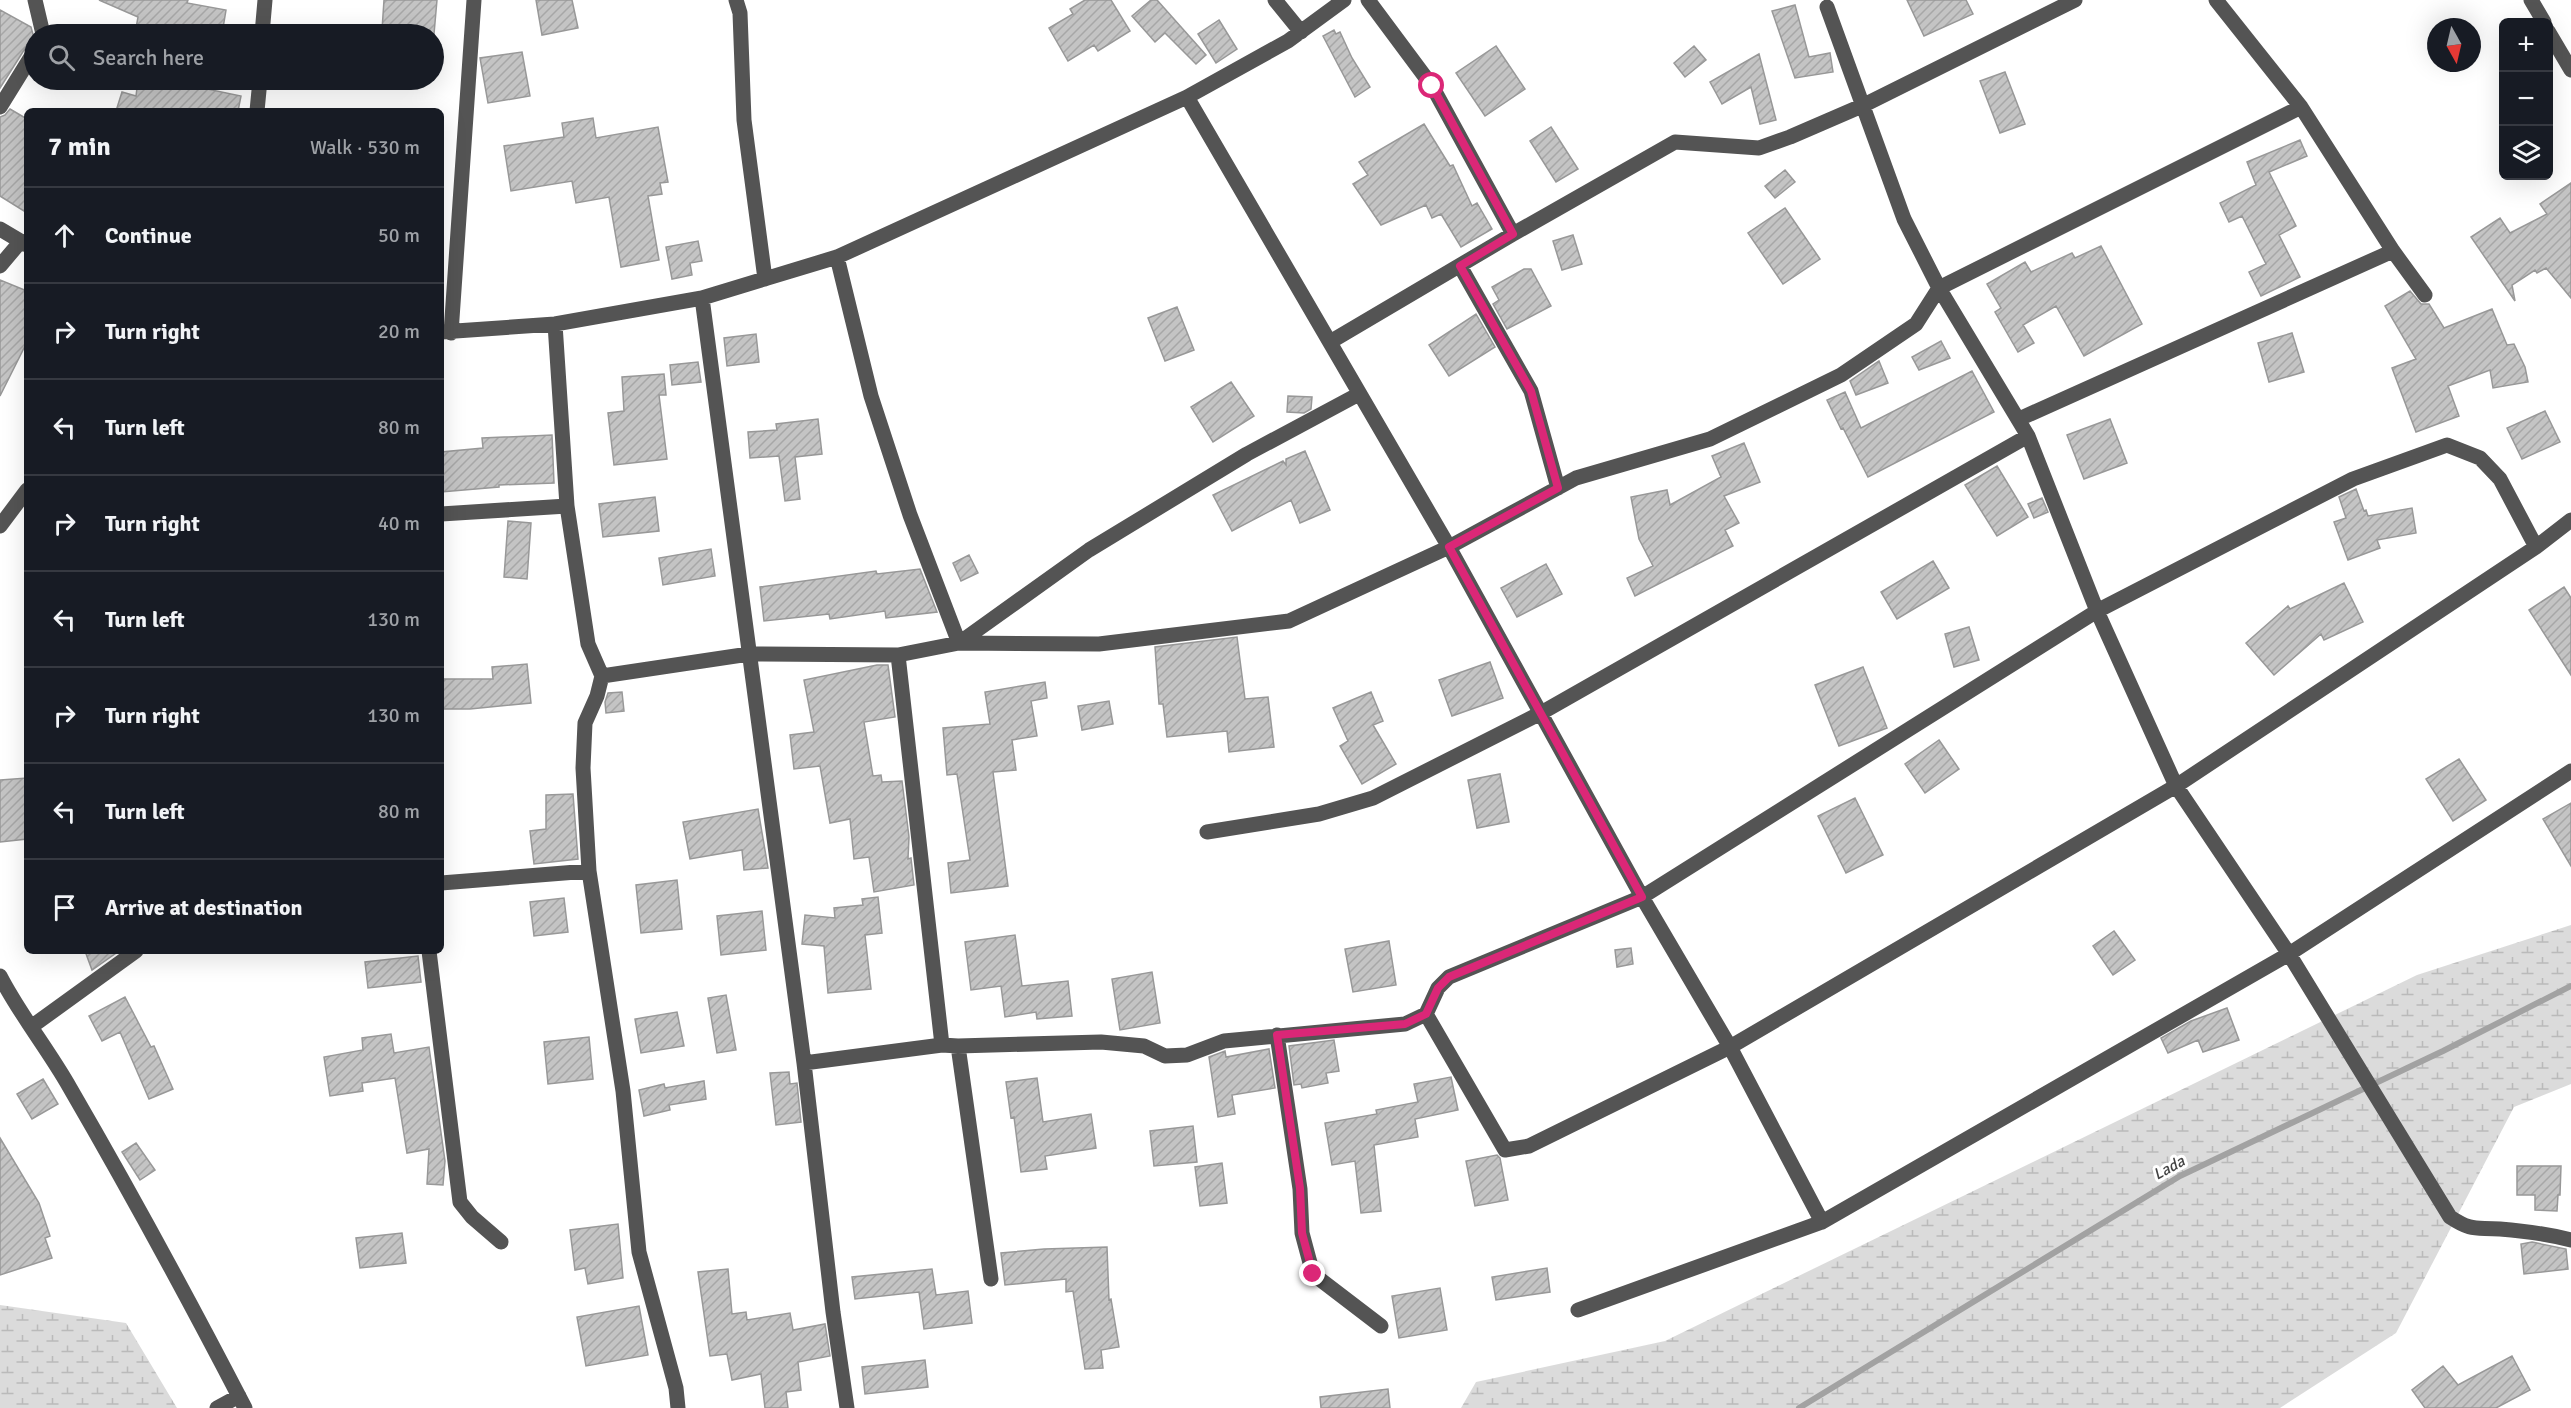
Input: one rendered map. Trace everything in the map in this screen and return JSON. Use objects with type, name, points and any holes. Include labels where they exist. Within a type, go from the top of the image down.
[{"type":"street","points":[[35,0],[41,24]]},
{"type":"street","points":[[263,24],[265,0]]},
{"type":"street","points":[[474,0],[446,333],[555,324],[702,298],[837,256],[1187,97],[1301,32],[1344,0]]},
{"type":"street","points":[[736,0],[740,13],[744,120],[765,279]]},
{"type":"street","points":[[1275,0],[1301,32]]},
{"type":"street","points":[[1368,0],[1432,86],[1513,234]]},
{"type":"street","points":[[1330,342],[1675,142],[1759,148],[1790,137],[1864,105],[2075,0]]},
{"type":"street","points":[[2216,0],[2301,107],[2393,251],[2425,295]]},
{"type":"street","points":[[2531,0],[2542,18]]},
{"type":"street","points":[[1827,7],[1904,219],[1940,288],[2028,436],[2097,610],[2176,786],[2289,954],[2450,1217],[2464,1226],[2480,1230],[2508,1230],[2554,1235],[2571,1240]]},
{"type":"street","points":[[2553,39],[2571,70]]},
{"type":"street","points":[[0,106],[24,68]]},
{"type":"street","points":[[257,108],[259,90]]},
{"type":"street","points":[[1187,97],[1449,547],[1642,897],[1730,1047],[1822,1222]]},
{"type":"street","points":[[602,676],[749,654],[898,654],[959,643],[1099,644],[1289,621],[1449,547],[1576,478],[1710,439],[1840,375],[1916,324],[1940,288],[2301,107]]},
{"type":"street","points":[[0,229],[24,243],[0,266]]},
{"type":"street","points":[[2019,419],[2393,251]]},
{"type":"street","points":[[837,256],[871,396],[910,515],[959,643]]},
{"type":"street","points":[[1460,266],[1531,391],[1558,488]]},
{"type":"street","points":[[702,298],[804,1063],[832,1312],[847,1408]]},
{"type":"street","points":[[555,324],[567,506],[588,644],[602,676],[597,696],[585,723],[583,768],[589,871],[623,1091],[639,1252],[676,1388],[678,1408]]},
{"type":"street","points":[[959,643],[1089,550],[1247,454],[1359,394]]},
{"type":"street","points":[[1207,832],[1319,814],[1373,798],[1540,713],[2028,436]]},
{"type":"street","points":[[804,1063],[942,1045],[1101,1042],[1144,1046],[1165,1056],[1187,1055],[1224,1041],[1405,1024],[1426,1014],[1438,988],[1449,977],[1642,897],[2097,610],[2353,479],[2447,445],[2480,458],[2500,479],[2536,547]]},
{"type":"street","points":[[0,526],[24,497]]},
{"type":"street","points":[[444,514],[567,506]]},
{"type":"street","points":[[1426,1014],[1505,1150],[1529,1146],[1730,1047],[2176,786],[2536,547],[2571,520]]},
{"type":"street","points":[[898,654],[942,1045]]},
{"type":"street","points":[[1578,1310],[1822,1222],[2289,954],[2571,771]]},
{"type":"street","points":[[444,883],[589,871]]},
{"type":"street","points":[[31,1027],[132,954]]},
{"type":"street","points":[[429,954],[460,1202],[472,1217],[501,1242]]},
{"type":"street","points":[[0,976],[15,1005],[59,1069],[144,1216],[242,1402],[217,1408]]},
{"type":"street","points":[[1277,1035],[1300,1188],[1302,1233],[1313,1274],[1381,1326]]},
{"type":"street","points":[[958,1046],[992,1280]]},
{"type":"green space","points":[[2571,925],[2571,1084],[2514,1107],[2396,1333],[2280,1408],[1461,1408],[1476,1382],[1665,1341],[2417,975]]},
{"type":"green space","points":[[0,1305],[126,1323],[177,1408],[0,1408]]},
{"type":"building","points":[[99,0],[188,0],[187,3],[226,10],[224,24],[137,24],[138,17]]},
{"type":"building","points":[[384,0],[437,0],[435,24],[382,24]]},
{"type":"building","points":[[536,0],[572,0],[578,28],[542,35]]},
{"type":"building","points":[[1085,0],[1111,0],[1130,31],[1098,51],[1094,45],[1068,61],[1049,28],[1073,14],[1070,9]]},
{"type":"building","points":[[1151,0],[1157,0],[1206,55],[1196,64],[1165,33],[1155,42],[1132,16]]},
{"type":"building","points":[[1907,0],[1966,0],[1973,14],[1924,36]]},
{"type":"building","points":[[1795,5],[1809,57],[1830,53],[1833,72],[1795,78],[1772,11]]},
{"type":"building","points":[[0,10],[26,24],[24,50],[0,88]]},
{"type":"building","points":[[1219,20],[1237,49],[1216,63],[1198,34]]},
{"type":"building","points":[[1334,30],[1336,34],[1340,32],[1352,58],[1370,87],[1355,97],[1323,36]]},
{"type":"building","points":[[1496,46],[1525,89],[1485,116],[1456,73]]},
{"type":"building","points":[[1694,46],[1706,60],[1685,77],[1674,63]]},
{"type":"building","points":[[522,52],[530,96],[488,103],[480,58]]},
{"type":"building","points":[[1759,54],[1776,120],[1760,124],[1751,87],[1722,104],[1710,82]]},
{"type":"building","points":[[2005,72],[2025,124],[2000,133],[1980,81]]},
{"type":"building","points":[[137,90],[212,90],[241,96],[239,108],[117,108],[122,92],[136,96]]},
{"type":"building","points":[[10,109],[24,117],[24,211],[0,196],[0,117]]},
{"type":"building","points":[[593,118],[596,138],[658,127],[668,182],[660,183],[662,194],[648,196],[659,260],[621,267],[609,197],[576,203],[572,181],[511,191],[504,146],[564,137],[562,123]]},
{"type":"building","points":[[1424,124],[1450,166],[1453,165],[1472,206],[1477,203],[1492,229],[1461,247],[1441,214],[1432,218],[1426,205],[1381,225],[1353,184],[1368,175],[1359,162]]},
{"type":"building","points":[[1551,127],[1578,169],[1556,182],[1530,141]]},
{"type":"building","points":[[2300,140],[2307,156],[2269,172],[2296,226],[2279,235],[2300,277],[2261,296],[2249,272],[2266,264],[2242,216],[2229,222],[2220,203],[2256,185],[2247,162]]},
{"type":"building","points":[[1785,170],[1795,182],[1775,198],[1765,186]]},
{"type":"building","points":[[2571,183],[2571,298],[2546,268],[2537,273],[2535,270],[2512,285],[2515,301],[2471,237],[2500,218],[2510,233],[2547,214],[2540,204]]},
{"type":"building","points":[[1785,208],[1820,259],[1783,284],[1748,233]]},
{"type":"building","points":[[1573,235],[1582,264],[1562,270],[1553,241]]},
{"type":"building","points":[[698,241],[702,261],[690,263],[692,275],[672,279],[666,247]]},
{"type":"building","points":[[2101,246],[2142,324],[2084,356],[2056,306],[2023,325],[2034,343],[2018,352],[1995,312],[2001,308],[1987,284],[2025,262],[2031,272],[2072,253],[2075,258]]},
{"type":"building","points":[[1524,269],[1531,269],[1551,306],[1507,329],[1493,304],[1499,300],[1492,287]]},
{"type":"building","points":[[0,280],[24,290],[24,348],[0,396]]},
{"type":"building","points":[[2410,291],[2421,304],[2429,304],[2444,328],[2492,309],[2507,345],[2514,344],[2525,367],[2528,382],[2493,388],[2490,370],[2448,386],[2459,416],[2416,432],[2392,368],[2416,359],[2385,306]]},
{"type":"building","points":[[1177,307],[1194,350],[1165,361],[1148,318]]},
{"type":"building","points":[[1476,314],[1495,347],[1449,376],[1429,345]]},
{"type":"building","points":[[2292,333],[2304,372],[2269,382],[2258,343]]},
{"type":"building","points":[[756,334],[759,362],[727,366],[724,338]]},
{"type":"building","points":[[1941,341],[1950,358],[1919,370],[1912,357]]},
{"type":"building","points":[[1879,361],[1888,383],[1856,395],[1850,381]]},
{"type":"building","points":[[698,362],[701,382],[672,385],[670,365]]},
{"type":"building","points":[[1972,371],[1994,412],[1868,477],[1827,400],[1845,392],[1861,428]]},
{"type":"building","points":[[664,374],[666,395],[659,395],[667,459],[614,465],[608,413],[624,411],[622,377]]},
{"type":"building","points":[[1231,382],[1254,416],[1213,442],[1191,407]]},
{"type":"building","points":[[1288,396],[1312,397],[1311,409],[1304,413],[1287,412]]},
{"type":"building","points":[[2545,411],[2560,442],[2522,459],[2507,428]]},
{"type":"building","points":[[818,419],[822,454],[795,457],[800,499],[785,501],[779,456],[750,458],[748,432],[777,430],[776,424]]},
{"type":"building","points":[[2110,419],[2127,463],[2084,479],[2067,435]]},
{"type":"building","points":[[552,435],[554,483],[499,485],[499,487],[444,492],[444,452],[483,448],[482,438]]},
{"type":"building","points":[[1744,443],[1760,482],[1724,496],[1739,523],[1725,530],[1733,546],[1635,596],[1627,578],[1653,566],[1639,539],[1631,497],[1667,490],[1670,505],[1721,477],[1712,456]]},
{"type":"building","points":[[1305,451],[1330,510],[1300,523],[1291,500],[1232,531],[1213,495],[1283,461],[1286,465],[1286,459]]},
{"type":"building","points":[[1997,466],[2028,517],[1997,536],[1965,485]]},
{"type":"building","points":[[2356,489],[2368,516],[2412,508],[2416,533],[2377,540],[2380,548],[2348,560],[2334,522],[2346,518],[2339,497]]},
{"type":"building","points":[[655,497],[659,531],[603,537],[599,504]]},
{"type":"building","points":[[2042,498],[2048,512],[2034,518],[2028,504]]},
{"type":"building","points":[[508,521],[531,523],[527,579],[504,577]]},
{"type":"building","points":[[711,549],[715,576],[663,585],[659,558]]},
{"type":"building","points":[[969,555],[978,573],[961,581],[953,563]]},
{"type":"building","points":[[1933,561],[1949,588],[1897,619],[1881,592]]},
{"type":"building","points":[[1546,564],[1562,594],[1517,617],[1501,588]]},
{"type":"building","points":[[920,569],[937,612],[886,618],[885,611],[830,619],[829,614],[764,621],[760,587],[876,571],[877,574]]},
{"type":"building","points":[[2344,583],[2363,622],[2324,640],[2321,634],[2274,675],[2246,643],[2288,606],[2290,609]]},
{"type":"building","points":[[2564,587],[2571,598],[2571,675],[2529,610]]},
{"type":"building","points":[[1969,627],[1979,660],[1954,667],[1945,634]]},
{"type":"building","points":[[1237,637],[1245,699],[1268,697],[1274,747],[1229,752],[1227,731],[1167,737],[1163,704],[1159,704],[1155,647]]},
{"type":"building","points":[[1490,662],[1503,698],[1452,716],[1439,680]]},
{"type":"building","points":[[527,664],[531,703],[444,709],[444,679],[493,679],[492,667]]},
{"type":"building","points":[[877,665],[888,665],[895,717],[864,722],[873,776],[881,775],[882,782],[902,781],[909,837],[908,859],[911,858],[914,885],[874,892],[869,857],[854,859],[850,819],[830,823],[820,766],[794,769],[790,735],[814,732],[804,680]]},
{"type":"building","points":[[1863,667],[1887,728],[1839,746],[1815,685]]},
{"type":"building","points":[[1045,682],[1047,698],[1031,701],[1037,736],[1012,740],[1016,770],[993,772],[1008,886],[951,893],[948,863],[970,860],[957,774],[947,775],[943,728],[990,724],[985,692]]},
{"type":"building","points":[[622,692],[624,711],[606,713],[605,702],[608,693]]},
{"type":"building","points":[[1371,692],[1383,721],[1373,725],[1396,764],[1362,784],[1340,746],[1348,741],[1333,708]]},
{"type":"building","points":[[1109,701],[1113,724],[1082,730],[1078,706]]},
{"type":"building","points":[[1939,740],[1959,769],[1925,793],[1905,764]]},
{"type":"building","points":[[2459,759],[2486,800],[2453,821],[2426,779]]},
{"type":"building","points":[[1500,774],[1509,822],[1477,828],[1468,780]]},
{"type":"building","points":[[24,778],[24,839],[0,842],[0,780]]},
{"type":"building","points":[[573,794],[578,859],[534,864],[530,831],[546,829],[546,795]]},
{"type":"building","points":[[1855,798],[1883,855],[1846,873],[1818,816]]},
{"type":"building","points":[[2571,803],[2571,866],[2543,819]]},
{"type":"building","points":[[758,809],[768,868],[744,870],[742,850],[690,859],[683,822]]},
{"type":"building","points":[[677,880],[682,929],[641,933],[636,885]]},
{"type":"building","points":[[878,897],[882,933],[865,935],[871,989],[828,993],[824,946],[802,944],[805,915],[835,918],[834,908],[863,905],[862,899]]},
{"type":"building","points":[[564,898],[568,932],[534,936],[530,902]]},
{"type":"building","points":[[762,911],[766,950],[721,955],[717,916]]},
{"type":"building","points":[[2114,931],[2135,960],[2113,975],[2093,946]]},
{"type":"building","points":[[1015,935],[1022,986],[1068,981],[1072,1016],[1037,1019],[1036,1012],[1005,1017],[1001,986],[971,990],[965,942]]},
{"type":"building","points":[[1389,941],[1396,985],[1353,992],[1345,949]]},
{"type":"building","points":[[1631,948],[1633,964],[1617,967],[1615,950]]},
{"type":"building","points":[[86,954],[115,954],[92,970]]},
{"type":"building","points":[[418,956],[421,982],[368,988],[365,962]]},
{"type":"building","points":[[1152,972],[1160,1023],[1120,1030],[1112,979]]},
{"type":"building","points":[[726,995],[736,1050],[717,1053],[708,998]]},
{"type":"building","points":[[125,997],[151,1047],[154,1046],[173,1089],[149,1099],[120,1032],[102,1041],[89,1016]]},
{"type":"building","points":[[2227,1008],[2239,1040],[2203,1052],[2198,1040],[2168,1053],[2161,1038],[2191,1021]]},
{"type":"building","points":[[677,1012],[684,1046],[641,1053],[635,1019]]},
{"type":"building","points":[[391,1034],[394,1053],[429,1047],[445,1161],[443,1185],[427,1184],[429,1149],[407,1153],[395,1078],[362,1083],[363,1091],[330,1096],[324,1057],[363,1050],[362,1038]]},
{"type":"building","points":[[589,1037],[593,1079],[548,1084],[544,1042]]},
{"type":"building","points":[[1334,1040],[1339,1071],[1326,1073],[1328,1083],[1302,1088],[1301,1084],[1294,1085],[1289,1046]]},
{"type":"building","points":[[1269,1049],[1275,1088],[1232,1095],[1235,1114],[1218,1117],[1209,1057],[1225,1051],[1226,1057]]},
{"type":"building","points":[[789,1072],[790,1084],[797,1083],[801,1122],[776,1125],[770,1073]]},
{"type":"building","points":[[1451,1077],[1458,1110],[1415,1119],[1418,1137],[1374,1145],[1381,1211],[1361,1213],[1355,1161],[1332,1165],[1325,1123],[1377,1114],[1376,1110],[1418,1102],[1414,1084]]},
{"type":"building","points":[[1037,1078],[1043,1122],[1091,1114],[1096,1148],[1045,1156],[1047,1169],[1021,1172],[1014,1117],[1011,1118],[1006,1082]]},
{"type":"building","points":[[43,1079],[58,1104],[32,1119],[17,1094]]},
{"type":"building","points":[[704,1081],[706,1099],[669,1105],[670,1110],[644,1116],[639,1090],[664,1084],[665,1088]]},
{"type":"building","points":[[1193,1126],[1197,1162],[1154,1166],[1150,1131]]},
{"type":"building","points":[[0,1138],[39,1203],[50,1236],[45,1238],[52,1258],[0,1275]]},
{"type":"building","points":[[136,1143],[155,1170],[140,1180],[122,1152]]},
{"type":"building","points":[[1497,1155],[1500,1158],[1508,1200],[1475,1206],[1466,1161]]},
{"type":"building","points":[[1222,1163],[1227,1203],[1200,1206],[1195,1167]]},
{"type":"building","points":[[2517,1166],[2561,1166],[2557,1211],[2535,1210],[2535,1195],[2517,1195]]},
{"type":"building","points":[[618,1224],[623,1278],[588,1284],[585,1268],[575,1270],[570,1230]]},
{"type":"building","points":[[402,1233],[406,1263],[360,1268],[356,1238]]},
{"type":"building","points":[[2532,1242],[2566,1249],[2568,1269],[2524,1274],[2521,1244]]},
{"type":"building","points":[[1107,1247],[1109,1300],[1111,1299],[1119,1347],[1101,1350],[1103,1368],[1085,1369],[1073,1291],[1066,1292],[1066,1279],[1005,1285],[1001,1253]]},
{"type":"building","points":[[1547,1268],[1550,1292],[1496,1300],[1492,1277]]},
{"type":"building","points":[[728,1269],[732,1314],[746,1312],[747,1320],[790,1313],[793,1330],[825,1324],[830,1356],[798,1362],[801,1390],[786,1392],[788,1408],[765,1408],[761,1374],[732,1380],[727,1354],[710,1356],[698,1272]]},
{"type":"building","points":[[932,1269],[936,1295],[968,1291],[972,1323],[924,1329],[919,1292],[855,1299],[852,1277]]},
{"type":"building","points":[[1440,1288],[1447,1330],[1399,1338],[1392,1296]]},
{"type":"building","points":[[639,1306],[648,1355],[586,1366],[577,1317]]},
{"type":"building","points":[[2512,1356],[2530,1390],[2496,1408],[2425,1408],[2412,1390],[2443,1366],[2458,1385]]},
{"type":"building","points":[[925,1360],[928,1387],[865,1394],[862,1367]]},
{"type":"building","points":[[1388,1389],[1390,1408],[1321,1408],[1320,1397]]},
{"type":"waterway","name":"Lada","points":[[1799,1408],[2180,1176],[2443,1051],[2571,986]]},
{"type":"route","points":[[1313,1274],[1302,1233],[1300,1188],[1277,1035],[1405,1024],[1426,1014],[1433,1004],[1438,988],[1449,977],[1642,897],[1449,547],[1558,488],[1531,391],[1460,266],[1513,234],[1432,86]]}]
